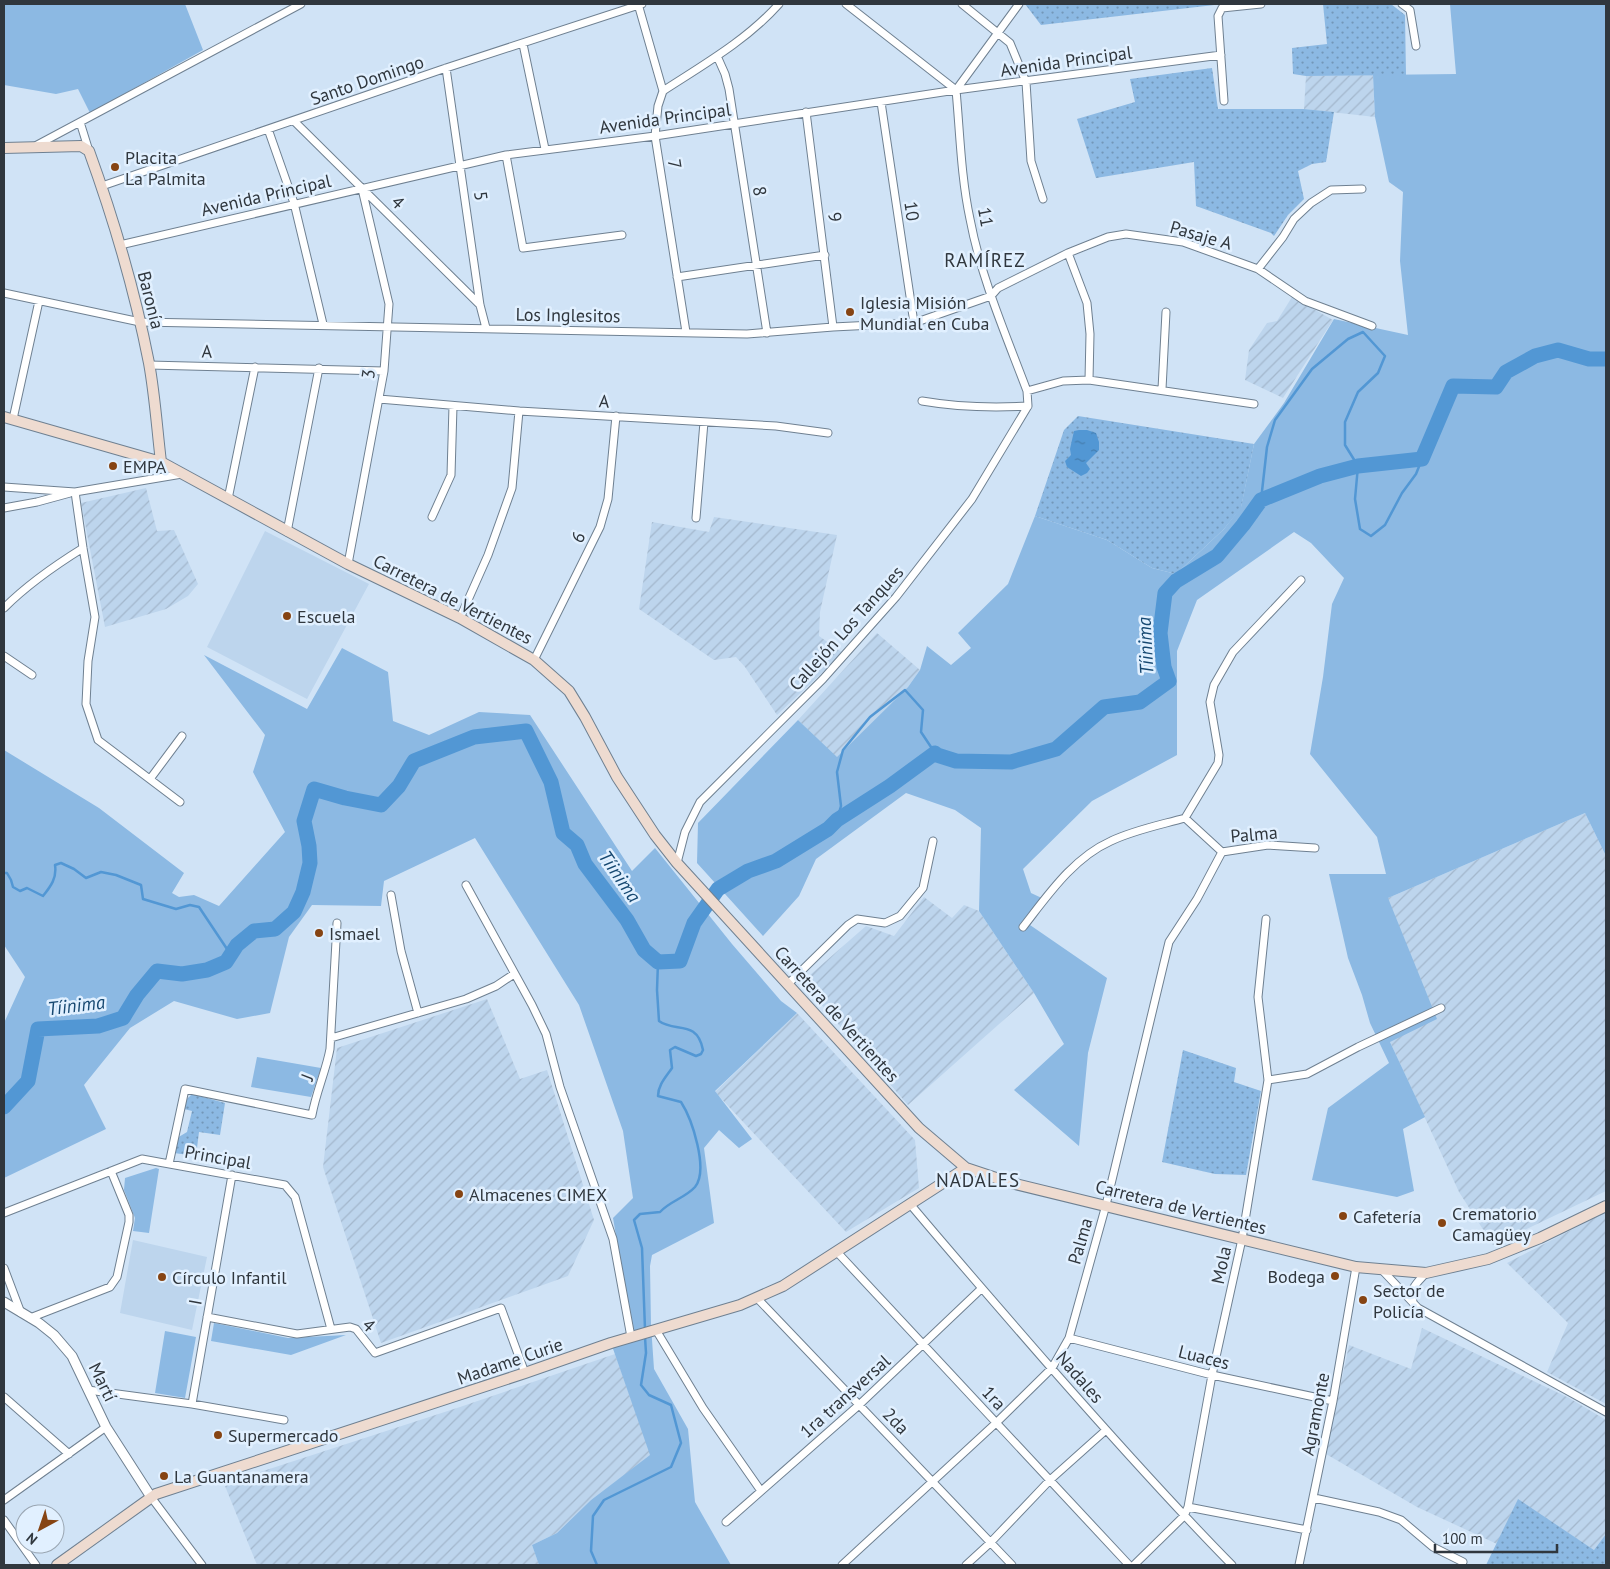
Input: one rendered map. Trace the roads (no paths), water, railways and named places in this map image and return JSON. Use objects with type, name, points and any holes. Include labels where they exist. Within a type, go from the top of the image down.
[{"type":"main road","points":[[4,148],[81,146],[89,151]]},
{"type":"main road","name":"Baronía","points":[[89,151],[120,244],[140,322],[149,365],[161,462]]},
{"type":"main road","name":"Carretera de Vertientes","points":[[8,418],[161,462],[287,532],[348,564],[460,618],[534,660],[569,691],[586,717],[617,777],[655,835],[697,887],[919,1128],[966,1168],[1011,1183],[1356,1267],[1426,1273],[1488,1259],[1540,1238],[1606,1206]]},
{"type":"main road","name":"Madame Curie","points":[[57,1565],[151,1497],[184,1484],[525,1374],[631,1337],[740,1305],[757,1298],[783,1286],[966,1168]]},
{"type":"street","points":[[34,147],[301,4]]},
{"type":"street","name":"Santo Domingo","points":[[102,186],[639,4]]},
{"type":"street","name":"7","points":[[639,4],[663,91],[658,106],[655,136],[686,332]]},
{"type":"street","points":[[663,91],[717,56],[762,23],[779,4]]},
{"type":"street","points":[[846,4],[956,90],[1019,4]]},
{"type":"street","points":[[962,4],[999,33],[1010,43],[1014,50],[1026,82],[1031,161],[1043,199]]},
{"type":"street","points":[[1224,101],[1218,16],[1222,8],[1261,4]]},
{"type":"street","points":[[1402,4],[1410,10],[1416,46]]},
{"type":"street","points":[[523,44],[545,149]]},
{"type":"street","name":"Avenida Principal","points":[[120,244],[506,155],[655,136],[956,90],[1221,55]]},
{"type":"street","name":"8","points":[[717,56],[729,89],[767,333]]},
{"type":"street","name":"5","points":[[446,68],[480,305],[486,328]]},
{"type":"street","name":"11","points":[[956,90],[969,218],[991,296],[1027,391],[1028,404]]},
{"type":"street","name":"10","points":[[881,102],[914,323]]},
{"type":"street","name":"9","points":[[806,112],[833,327]]},
{"type":"street","name":"4","points":[[294,121],[480,305]]},
{"type":"street","points":[[80,122],[89,151]]},
{"type":"street","points":[[268,130],[294,203],[323,324]]},
{"type":"street","points":[[506,155],[523,248],[622,235]]},
{"type":"street","name":"3","points":[[348,564],[384,371],[389,304],[362,188]]},
{"type":"street","points":[[1258,269],[1283,237],[1294,219],[1311,203],[1331,190],[1362,188]]},
{"type":"street","name":"Pasaje A","points":[[991,296],[998,288],[1068,253],[1108,237],[1126,234],[1182,242],[1258,269],[1305,302],[1372,326]]},
{"type":"street","points":[[1068,253],[1087,303],[1090,334],[1089,380]]},
{"type":"street","points":[[677,276],[825,255]]},
{"type":"street","points":[[4,294],[140,322]]},
{"type":"street","name":"Los Inglesitos","points":[[140,322],[323,324],[747,334],[914,323],[991,296]]},
{"type":"street","points":[[8,418],[39,301]]},
{"type":"street","points":[[1162,389],[1166,312]]},
{"type":"street","name":"A","points":[[149,365],[384,371]]},
{"type":"street","points":[[228,499],[255,367]]},
{"type":"street","points":[[287,532],[319,368]]},
{"type":"street","points":[[1027,391],[1063,381],[1089,380],[1162,389],[1254,404]]},
{"type":"street","name":"A","points":[[379,399],[519,411],[776,426],[828,433]]},
{"type":"street","points":[[922,401],[943,405],[988,408],[1028,404]]},
{"type":"street","name":"Callejón Los Tanques","points":[[677,863],[685,832],[700,802],[823,679],[896,597],[972,498],[1028,404]]},
{"type":"street","points":[[432,517],[451,475],[453,406]]},
{"type":"street","points":[[460,618],[488,555],[512,488],[519,411]]},
{"type":"street","name":"6","points":[[534,660],[600,527],[608,499],[616,416]]},
{"type":"street","points":[[696,518],[704,422]]},
{"type":"street","points":[[4,508],[75,492],[183,474]]},
{"type":"street","points":[[4,487],[75,492]]},
{"type":"street","points":[[75,492],[95,617],[88,661],[86,704],[98,740],[180,802]]},
{"type":"street","points":[[4,608],[47,571],[83,548]]},
{"type":"street","points":[[1024,927],[1059,882],[1095,850],[1122,836],[1185,818],[1218,764],[1219,755],[1210,702],[1214,685],[1233,652],[1301,580]]},
{"type":"street","points":[[4,657],[32,675]]},
{"type":"street","points":[[150,779],[182,736]]},
{"type":"street","points":[[1185,818],[1222,852]]},
{"type":"street","points":[[788,984],[848,925],[857,920],[885,923],[900,916],[923,888],[933,841]]},
{"type":"street","name":"Palma","points":[[842,1565],[996,1423],[1052,1368],[1069,1338],[1106,1205],[1169,942],[1197,899],[1222,852],[1268,845],[1315,848]]},
{"type":"street","points":[[466,885],[546,1034],[560,1086],[614,1239],[631,1337]]},
{"type":"street","points":[[391,894],[401,951],[418,1013]]},
{"type":"street","name":"Mola","points":[[1134,1565],[1184,1516],[1188,1507],[1212,1375],[1242,1239],[1268,1080],[1258,998],[1266,919]]},
{"type":"street","points":[[337,923],[331,1038],[466,999],[496,986],[514,974]]},
{"type":"street","points":[[1268,1080],[1307,1074],[1358,1047],[1442,1008]]},
{"type":"street","name":"J","points":[[169,1164],[185,1088],[312,1115],[315,1098],[327,1066],[331,1038]]},
{"type":"street","name":"Principal","points":[[4,1213],[142,1159],[285,1185],[295,1197],[331,1329]]},
{"type":"street","points":[[30,1318],[110,1287],[117,1277],[129,1215],[111,1171]]},
{"type":"street","name":"I","points":[[192,1404],[232,1175]]},
{"type":"street","name":"Nadales","points":[[910,1204],[981,1289],[1106,1430],[1184,1516],[1232,1565]]},
{"type":"street","name":"1ra","points":[[837,1252],[1129,1565]]},
{"type":"street","name":"Agramonte","points":[[1299,1565],[1333,1401],[1356,1267]]},
{"type":"street","points":[[4,1268],[21,1313]]},
{"type":"street","points":[[1382,1270],[1418,1308],[1606,1412]]},
{"type":"street","points":[[1413,1303],[1411,1292],[1415,1284],[1426,1273]]},
{"type":"street","name":"1ra transversal","points":[[726,1522],[859,1405],[981,1289]]},
{"type":"street","name":"2da","points":[[757,1298],[1012,1565]]},
{"type":"street","name":"Martí","points":[[4,1302],[54,1335],[72,1356],[106,1427],[151,1497]]},
{"type":"street","name":"4","points":[[207,1317],[297,1334],[350,1327],[356,1329],[375,1354],[501,1308],[525,1374]]},
{"type":"street","points":[[648,1332],[761,1491]]},
{"type":"street","name":"Luaces","points":[[1069,1338],[1212,1375],[1333,1401]]},
{"type":"street","points":[[88,1390],[192,1404],[284,1420]]},
{"type":"street","points":[[4,1397],[69,1454]]},
{"type":"street","points":[[4,1500],[106,1427]]},
{"type":"street","points":[[966,1565],[990,1543],[1050,1480],[1106,1430]]},
{"type":"street","points":[[151,1497],[202,1565]]},
{"type":"street","points":[[1314,1498],[1379,1512],[1401,1520],[1433,1547],[1463,1562]]},
{"type":"street","points":[[1188,1507],[1307,1530]]},
{"type":"street","points":[[4,1520],[36,1565]]},
{"type":"water","points":[[1074,431],[1096,433],[1099,442],[1099,450],[1086,463],[1090,469],[1081,476],[1067,467],[1065,461],[1071,455],[1070,449]]},
{"type":"waterway","name":"Tíinima","points":[[1261,500],[1267,447],[1275,420],[1312,369],[1348,339],[1363,332],[1385,356],[1378,373],[1358,392],[1345,422],[1345,445],[1358,466],[1355,499],[1360,529],[1371,536],[1385,525],[1402,493],[1416,474],[1422,459]]},
{"type":"waterway","name":"Tíinima","points":[[4,1107],[28,1081],[38,1029],[98,1026],[123,1018],[137,995],[157,971],[182,974],[207,970],[226,962],[237,945],[254,931],[275,929],[294,912],[303,892],[310,863],[304,821],[314,789],[345,798],[381,805],[399,786],[414,761],[474,737],[526,731],[551,782],[563,833],[577,845],[585,864],[627,920],[644,950],[658,962],[680,961],[694,923],[718,889],[748,871],[776,861],[828,829],[837,820],[890,786],[935,753],[956,761],[1011,762],[1056,749],[1104,707],[1140,702],[1169,681],[1164,667],[1160,633],[1165,593],[1176,581],[1217,556],[1261,500],[1320,476],[1358,466],[1422,459],[1453,386],[1496,387],[1506,372],[1535,356],[1558,350],[1589,359],[1606,359]]},
{"type":"waterway","points":[[837,820],[841,806],[837,772],[843,750],[870,717],[905,690],[923,710],[921,732],[935,753]]},
{"type":"waterway","points":[[4,873],[7,873],[13,887],[20,891],[27,888],[43,896],[53,882],[55,865],[61,863],[74,869],[86,878],[101,872],[116,875],[141,885],[143,899],[176,909],[190,905],[199,907],[231,955]]},
{"type":"waterway","points":[[645,1329],[642,1248],[634,1220],[640,1214],[660,1212],[691,1191],[699,1179],[700,1169],[700,1157],[694,1132],[681,1102],[658,1096],[661,1085],[672,1068],[670,1050],[675,1047],[696,1056],[701,1054],[703,1050],[700,1040],[691,1030],[659,1021],[658,962]]},
{"type":"waterway","points":[[597,1565],[591,1551],[593,1516],[604,1500],[671,1467],[681,1443],[671,1405],[649,1395],[641,1385],[646,1353],[645,1337]]},
{"type":"place","name":"Placita La Palmita","points":[[115,167]]},
{"type":"place","name":"Iglesia Misión Mundial en Cuba","points":[[850,312]]},
{"type":"place","name":"EMPA","points":[[113,466]]},
{"type":"place","name":"Escuela","points":[[287,616]]},
{"type":"place","name":"Ismael","points":[[319,933]]},
{"type":"place","name":"Almacenes CIMEX","points":[[459,1194]]},
{"type":"place","name":"Cafetería","points":[[1343,1216]]},
{"type":"place","name":"Crematorio Camagüey","points":[[1442,1223]]},
{"type":"place","name":"Bodega","points":[[1335,1276]]},
{"type":"place","name":"Círculo Infantil","points":[[162,1277]]},
{"type":"place","name":"Sector de Policía","points":[[1363,1300]]},
{"type":"place","name":"Supermercado","points":[[218,1435]]},
{"type":"place","name":"La Guantanamera","points":[[164,1476]]},
{"type":"district","name":"RAMÍREZ","points":[[985,260]]},
{"type":"district","name":"NADALES","points":[[978,1180]]}]
